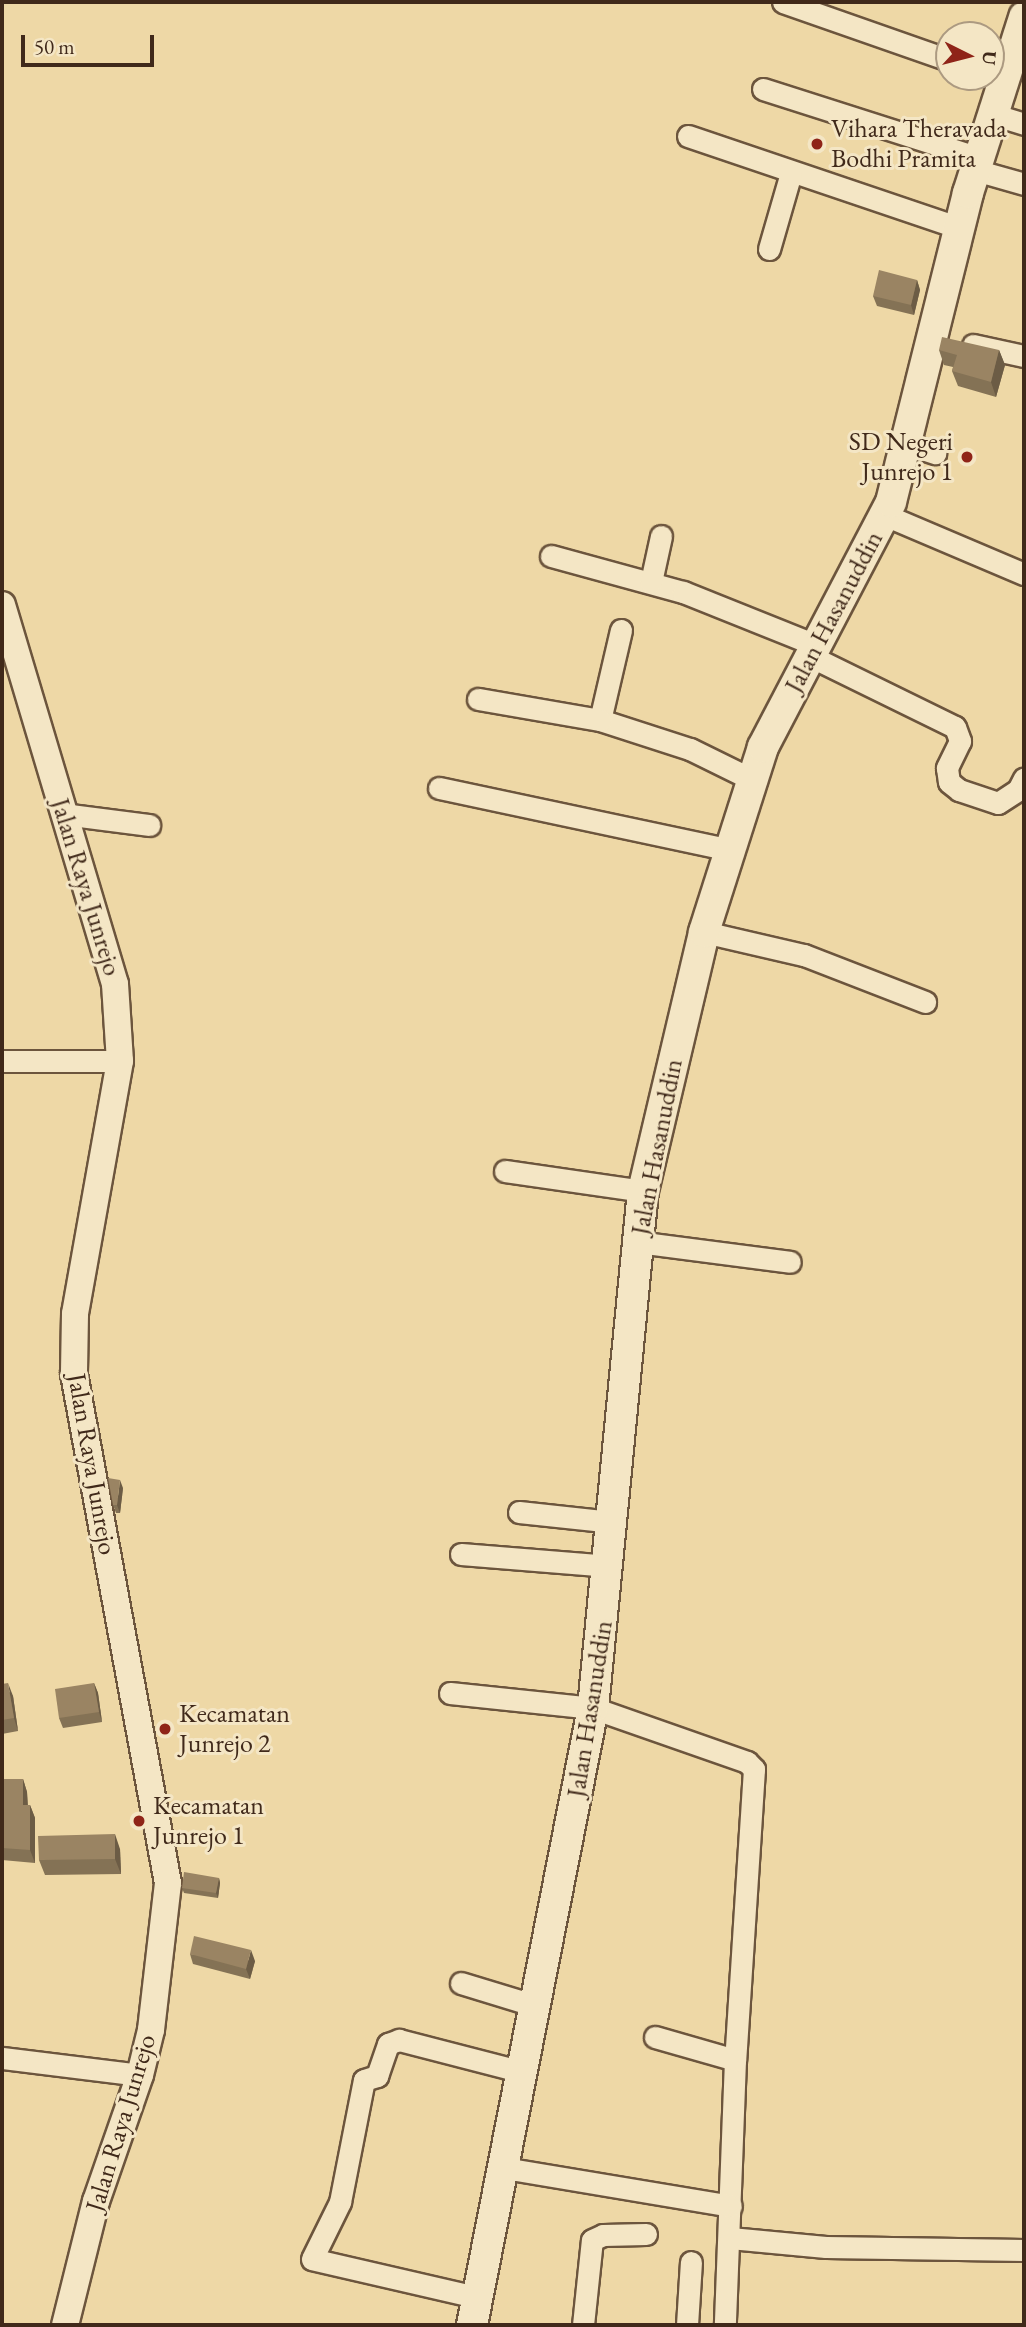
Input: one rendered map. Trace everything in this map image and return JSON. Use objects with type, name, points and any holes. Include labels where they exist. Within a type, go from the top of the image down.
[{"type":"main road","name":"Jalan Hasanuddin","points":[[1005,59],[1024,17]]},
{"type":"main road","name":"Jalan Hasanuddin","points":[[474,2311],[593,1708],[610,1566],[643,1191],[704,932],[751,779],[763,747],[885,515],[930,335],[992,114],[995,91]]},
{"type":"street","points":[[783,2],[935,55]]},
{"type":"street","points":[[763,89],[977,164],[1024,184]]},
{"type":"street","points":[[992,114],[1024,124]]},
{"type":"street","points":[[688,136],[960,228]]},
{"type":"street","points":[[769,249],[791,173]]},
{"type":"street","points":[[930,335],[1024,356]]},
{"type":"street","points":[[904,443],[935,453]]},
{"type":"street","points":[[885,515],[1024,574]]},
{"type":"street","points":[[652,582],[661,536]]},
{"type":"street","points":[[551,556],[652,582],[815,651],[955,727],[960,741],[947,768],[949,782],[959,790],[998,803],[1018,790],[1024,778]]},
{"type":"street","name":"Jalan Raya Junrejo","points":[[2,605],[115,984],[120,1061],[75,1314],[73,1352],[91,1477],[143,1731],[168,1882],[151,2030],[140,2075],[96,2201],[65,2325]]},
{"type":"street","points":[[600,720],[621,630]]},
{"type":"street","points":[[478,699],[600,720],[690,749],[751,779]]},
{"type":"street","points":[[439,788],[730,850]]},
{"type":"street","points":[[63,814],[149,825]]},
{"type":"street","points":[[704,932],[804,955],[925,1002]]},
{"type":"street","points":[[2,1061],[120,1061]]},
{"type":"street","points":[[505,1171],[643,1191]]},
{"type":"street","points":[[637,1242],[790,1262]]},
{"type":"street","points":[[519,1512],[613,1522]]},
{"type":"street","points":[[461,1554],[610,1566]]},
{"type":"street","points":[[450,1693],[593,1708],[747,1762],[754,1769],[735,2060],[725,2325]]},
{"type":"street","points":[[461,1983],[536,2006]]},
{"type":"street","points":[[655,2037],[735,2060]]},
{"type":"street","points":[[474,2311],[312,2259],[340,2202],[365,2079],[377,2076],[388,2044],[399,2039],[523,2072]]},
{"type":"street","points":[[2,2058],[140,2075]]},
{"type":"street","points":[[504,2168],[731,2206]]},
{"type":"street","points":[[583,2325],[592,2241],[603,2235],[646,2234]]},
{"type":"street","points":[[730,2238],[827,2247],[1024,2250]]},
{"type":"street","points":[[687,2325],[691,2262]]},
{"type":"building","points":[[879,270],[917,280],[911,305],[873,296]]},
{"type":"building","points":[[942,337],[999,350],[991,382],[952,371],[957,355],[939,350]]},
{"type":"building","points":[[108,1478],[120,1480],[117,1505],[113,1505]]},
{"type":"building","points":[[8,1683],[14,1718],[2,1720],[2,1684]]},
{"type":"building","points":[[94,1683],[99,1712],[59,1718],[55,1689]]},
{"type":"building","points":[[2,1779],[23,1779],[23,1805],[30,1805],[30,1850],[2,1848]]},
{"type":"building","points":[[115,1834],[115,1859],[39,1860],[38,1836]]},
{"type":"building","points":[[184,1872],[219,1878],[216,1893],[182,1888]]},
{"type":"building","points":[[194,1936],[251,1950],[246,1969],[190,1954]]},
{"type":"place","name":"Vihara Theravada Bodhi Pramita","points":[[817,144]]},
{"type":"place","name":"SD Negeri Junrejo 1","points":[[967,457]]},
{"type":"place","name":"Kecamatan Junrejo 2","points":[[165,1729]]},
{"type":"place","name":"Kecamatan Junrejo 1","points":[[139,1821]]}]
